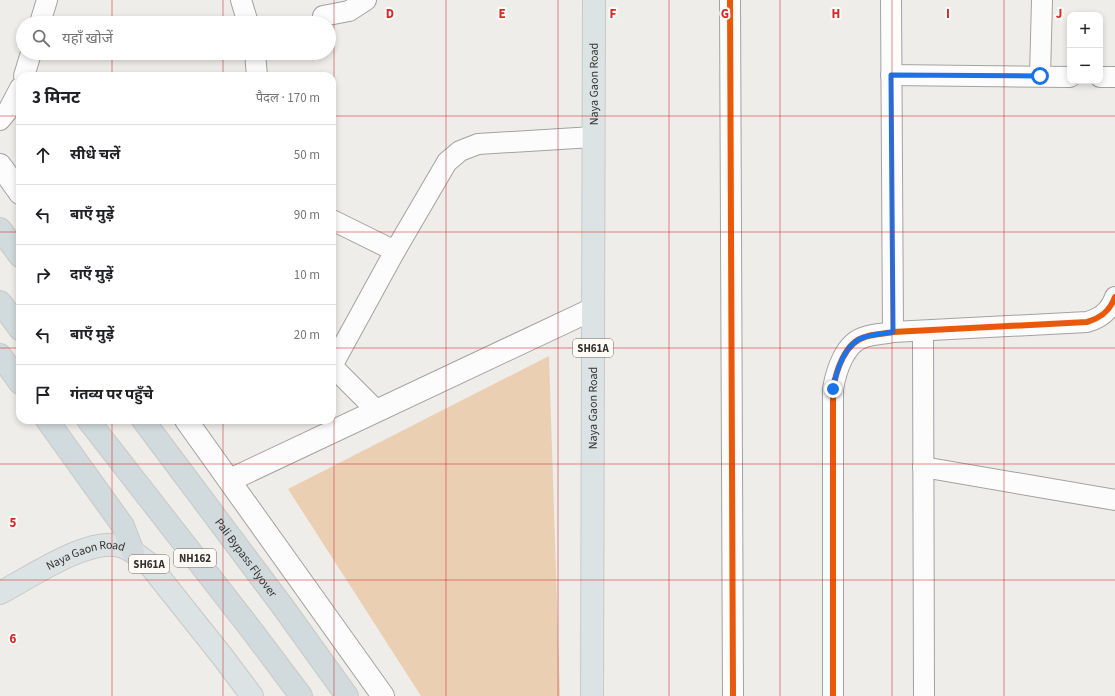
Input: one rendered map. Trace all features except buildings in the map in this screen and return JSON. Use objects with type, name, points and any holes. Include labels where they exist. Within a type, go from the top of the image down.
[{"type":"highway","points":[[0,229],[16,251]]},
{"type":"highway","points":[[0,302],[16,323]]},
{"type":"highway","points":[[0,355],[16,377]]},
{"type":"highway","points":[[50,424],[123,526],[133,552]]},
{"type":"highway","name":"NH162","points":[[91,424],[301,696]]},
{"type":"highway","name":"Pali Bypass Flyover","points":[[146,424],[283,606],[347,696]]},
{"type":"main road","name":"Naya Gaon Road","points":[[592,696],[594,0]]},
{"type":"main road","name":"Naya Gaon Road","points":[[0,594],[81,550],[100,544],[119,546],[133,552],[148,563],[252,696]]},
{"type":"street","points":[[42,16],[47,0]]},
{"type":"street","points":[[241,0],[246,16]]},
{"type":"street","points":[[323,16],[349,11],[366,0]]},
{"type":"street","points":[[730,0],[733,696]]},
{"type":"street","points":[[891,0],[893,332]]},
{"type":"street","points":[[1040,76],[1042,0]]},
{"type":"street","points":[[25,72],[29,60]]},
{"type":"street","points":[[256,60],[257,72]]},
{"type":"street","points":[[891,75],[1067,77]]},
{"type":"street","points":[[1103,77],[1115,77]]},
{"type":"street","points":[[0,120],[16,99]]},
{"type":"street","points":[[336,359],[395,251],[447,162],[460,151],[478,144],[594,137]]},
{"type":"street","points":[[0,165],[16,187]]},
{"type":"street","points":[[336,222],[395,251]]},
{"type":"street","points":[[833,696],[833,389],[836,373],[843,358],[852,345],[863,337],[893,332],[923,332],[1087,322],[1098,319],[1106,313],[1115,297]]},
{"type":"street","points":[[230,480],[593,309]]},
{"type":"street","points":[[923,332],[924,696]]},
{"type":"street","points":[[336,370],[377,410]]},
{"type":"street","points":[[189,424],[383,696]]},
{"type":"street","points":[[923,467],[1115,500]]},
{"type":"shaded area","points":[[549,356],[560,696],[421,696],[288,489]]},
{"type":"cycle path","points":[[730,0],[733,696]]},
{"type":"cycle path","points":[[833,696],[833,389],[836,374],[847,351],[858,340],[865,337],[893,332],[1087,322],[1097,318],[1108,310],[1115,297]]},
{"type":"route","points":[[833,389],[836,373],[843,358],[852,345],[863,337],[893,332],[891,75],[1040,76]]}]
